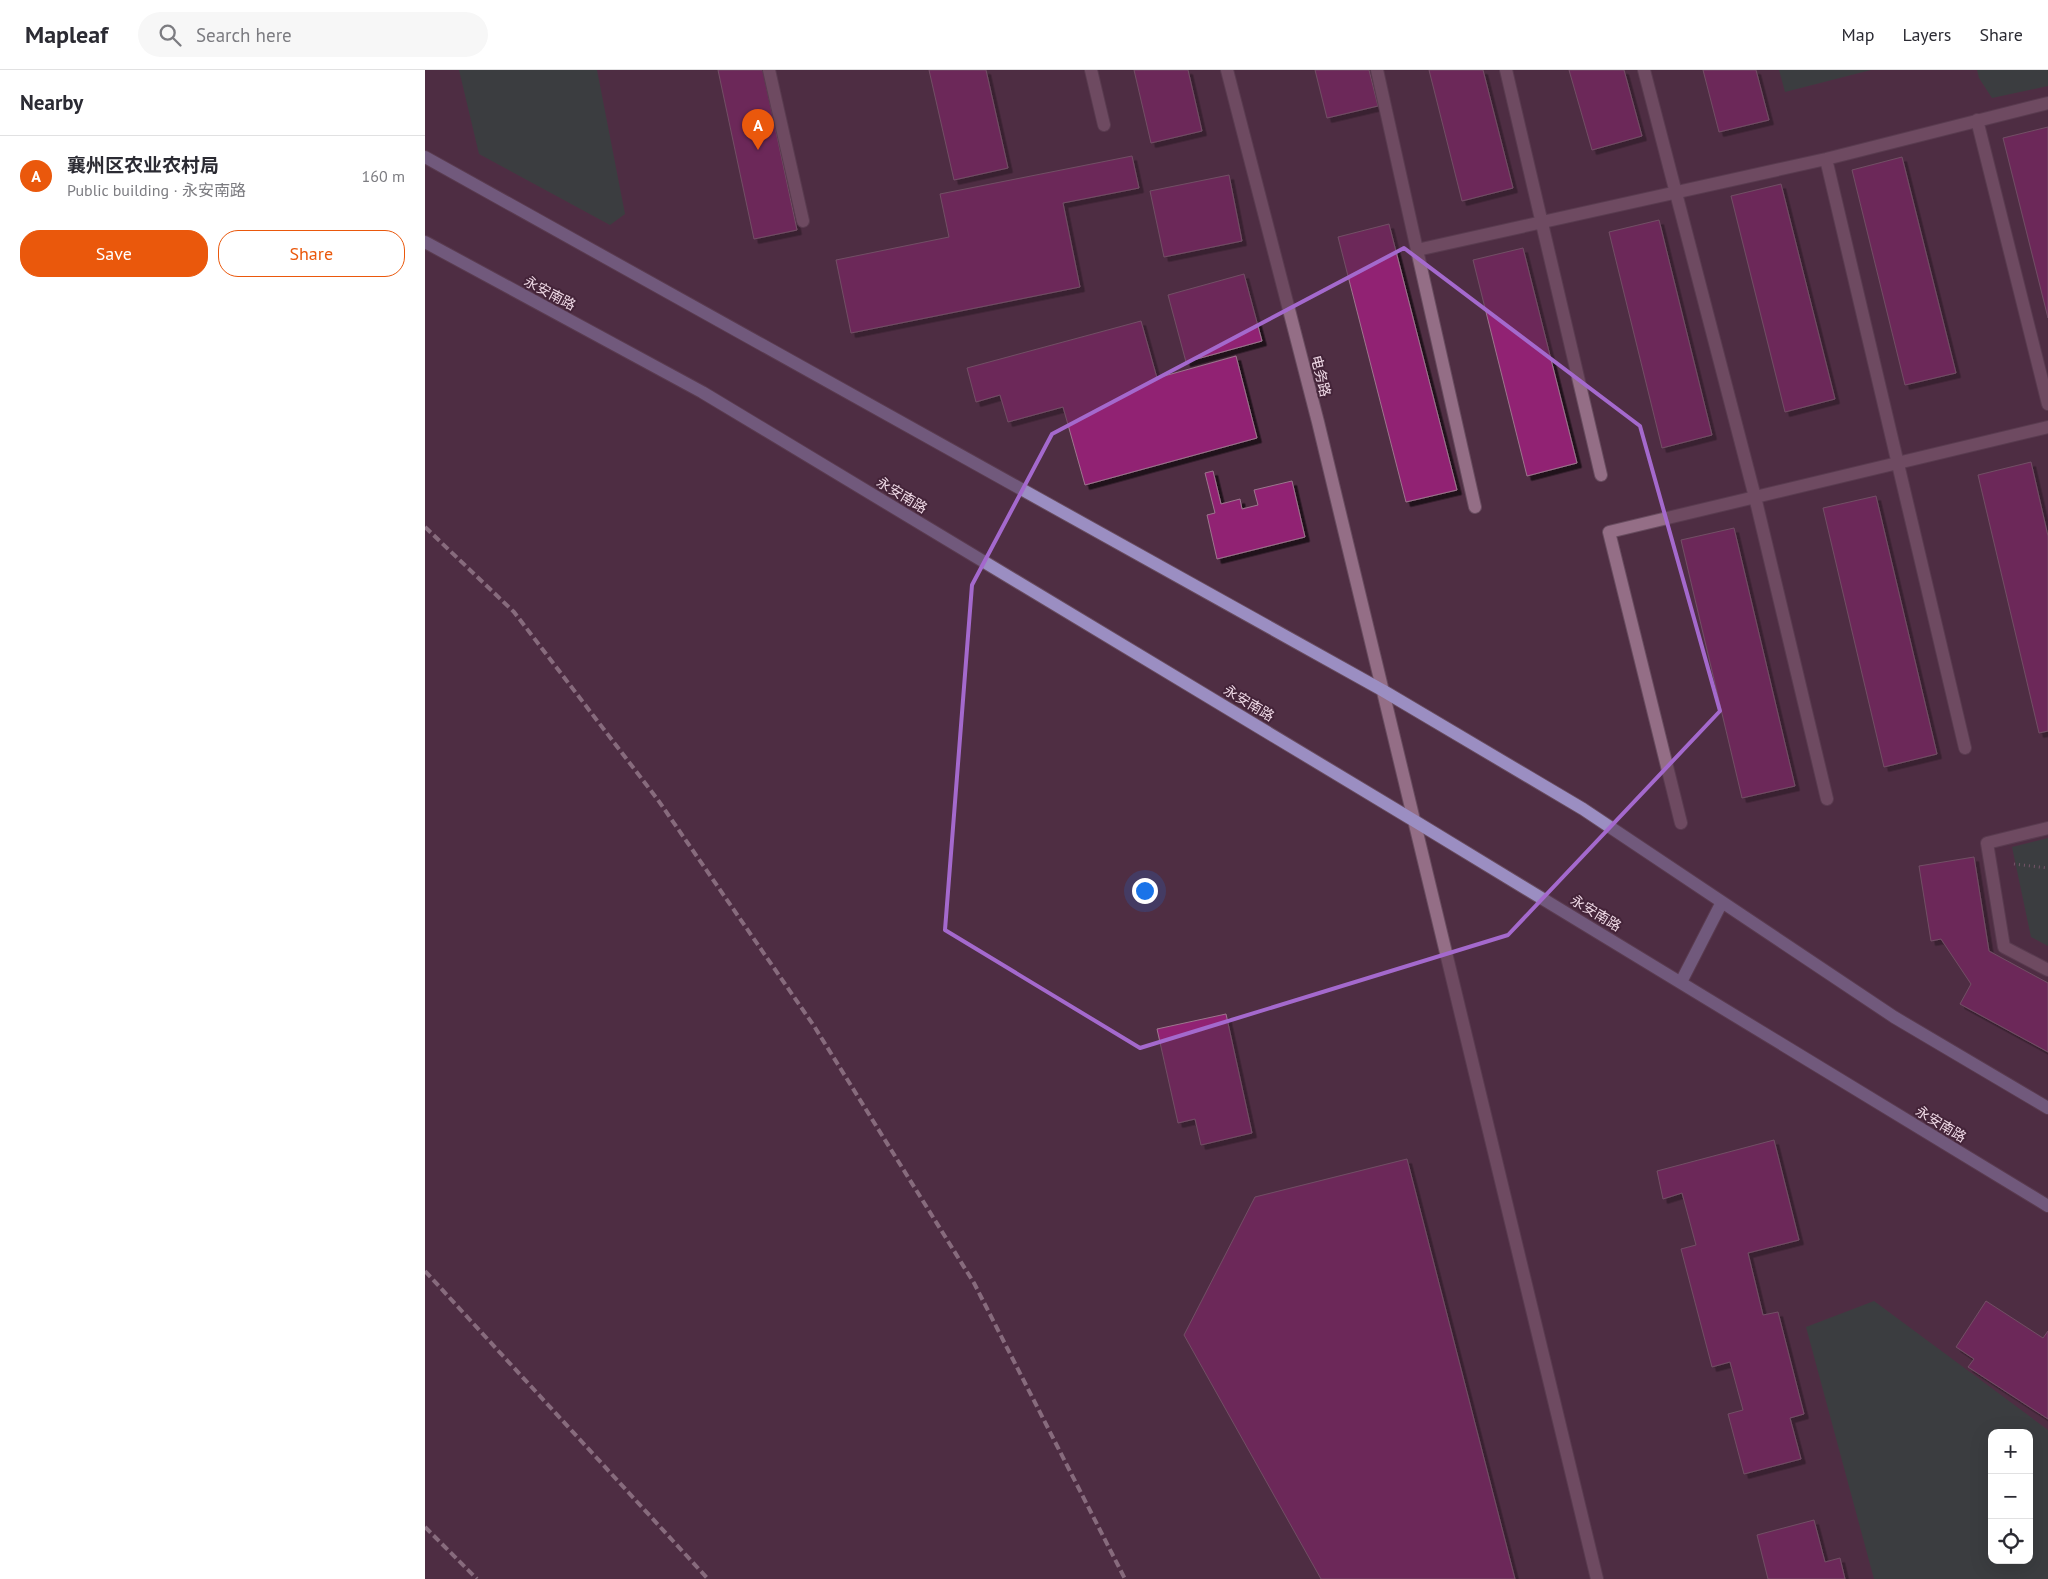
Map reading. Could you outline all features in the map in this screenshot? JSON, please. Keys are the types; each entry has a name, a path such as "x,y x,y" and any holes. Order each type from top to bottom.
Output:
{"main road":[{"path":"425,158 1382,690 1583,810 1893,1017 2048,1108"},
{"name":"永安南路","path":"425,242 702,392 1681,982 2048,1206"},
{"path":"1681,982 1721,902"}],"street":[{"path":"769,70 803,221"},
{"path":"1091,70 1104,125"},
{"name":"电务路","path":"1227,70 1318,422 1597,1579"},
{"path":"1377,70 1475,506"},
{"path":"1506,70 1601,475"},
{"path":"1644,70 1755,497 1827,799"},
{"path":"1417,250 1826,159 2048,103"},
{"path":"1977,120 2048,404"},
{"path":"1826,159 1896,463 1965,748"},
{"path":"1681,823 1609,532 2048,427"},
{"path":"2048,828 1987,843 2004,947 2048,970"}],"path":[{"path":"1990,861 2048,868"}],"highlighted area":[{"path":"1404,248 1640,426 1720,711 1508,935 1140,1048 945,930 972,585 1052,434"}],"green space":[{"path":"459,70 597,70 625,214 610,225 479,154"},
{"path":"1779,70 1871,70 1785,92"},
{"path":"1977,70 2048,70 2048,86 1992,98 1979,78"},
{"path":"2048,838 2048,946 2031,937 2012,847"},
{"path":"1874,1301 2048,1430 2048,1579 1874,1579 1806,1327"}],"building":[{"path":"718,70 763,70 797,230 754,239"},
{"path":"929,70 986,70 1008,168 954,180"},
{"path":"1134,70 1188,70 1202,131 1151,143"},
{"path":"1315,70 1369,70 1378,106 1327,118"},
{"path":"1429,70 1483,70 1513,188 1462,201"},
{"path":"1569,70 1624,70 1642,136 1592,150"},
{"path":"1703,70 1756,70 1769,120 1719,132"},
{"path":"2048,127 2048,318 2003,138"},
{"path":"1132,156 1139,188 1063,203 1080,287 851,333 836,260 949,237 940,194"},
{"path":"1902,157 1956,373 1905,385 1852,170"},
{"path":"1229,175 1242,241 1164,257 1150,191"},
{"path":"1781,184 1835,399 1785,412 1731,196"},
{"path":"1659,220 1712,435 1662,448 1609,232"},
{"path":"1389,224 1457,490 1406,502 1338,237"},
{"path":"1523,248 1577,463 1527,476 1473,260"},
{"path":"1244,274 1262,341 1186,362 1168,295"},
{"path":"1141,321 1157,378 1236,356 1257,438 1085,485 1063,407 1008,422 1000,395 976,402 967,368"},
{"path":"2031,462 2048,536 2048,731 2039,733 1978,475"},
{"path":"1213,471 1221,504 1240,499 1242,509 1258,505 1254,490 1292,481 1305,537 1217,559 1207,515 1215,513 1205,473"},
{"path":"1876,496 1937,754 1884,767 1823,508"},
{"path":"1734,528 1795,786 1742,798 1681,540"},
{"path":"1974,857 1989,951 2048,983 2048,1052 1960,1004 1971,984 1941,939 1931,941 1919,866"},
{"path":"1226,1014 1252,1133 1201,1145 1195,1119 1178,1123 1157,1029"},
{"path":"1774,1140 1799,1240 1748,1253 1763,1315 1778,1312 1804,1414 1790,1418 1801,1459 1744,1474 1728,1414 1743,1410 1730,1362 1712,1367 1681,1249 1696,1245 1682,1193 1663,1199 1657,1171"},
{"path":"1407,1159 1515,1579 1321,1579 1184,1335 1255,1197"},
{"path":"1986,1301 2043,1338 2048,1331 2048,1419 1968,1367 1974,1359 1956,1347"},
{"path":"1814,1520 1825,1562 1840,1558 1845,1579 1768,1579 1757,1535"}],"railway":[{"path":"425,527 514,612 658,800 814,1026 974,1283 1125,1579"},
{"path":"425,1271 708,1579"},
{"path":"425,1527 477,1579"}],"place":[{"name":"襄州区农业农村局","path":"758,150"}]}
